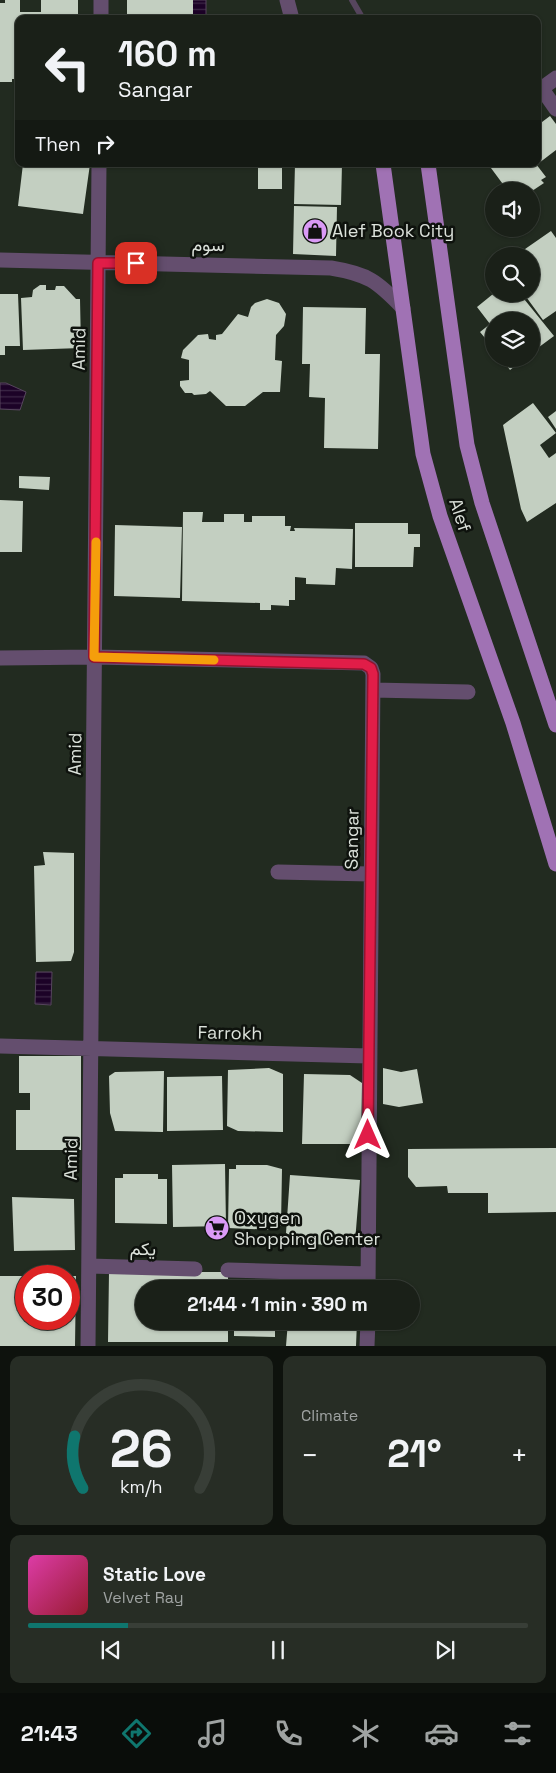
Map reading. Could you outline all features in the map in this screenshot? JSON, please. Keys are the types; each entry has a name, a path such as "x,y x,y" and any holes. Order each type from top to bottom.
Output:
{"main road":[{"name":"Alef","path":"383,167 423,454 440,516 513,723 556,864"},
{"name":"Alef","path":"428,167 467,445 482,503 556,725"}],"street":[{"path":"101,0 101,15"},
{"path":"287,0 291,15"},
{"path":"541,89 556,78"},
{"path":"541,91 556,109"},
{"name":"Amid","path":"88,1346 99,167"},
{"name":"سوم","path":"0,260 288,265 331,268 358,273 366,277 390,295 403,308"},
{"path":"0,658 94,657"},
{"name":"Sangar","path":"94,657 364,664 371,668 373,690 368,1280"},
{"path":"373,690 468,692"},
{"path":"278,872 370,874"},
{"path":"0,1046 91,1049"},
{"name":"Farrokh","path":"91,1049 369,1056"},
{"name":"یکم","path":"89,1266 195,1269"},
{"path":"228,1270 345,1280"},
{"path":"368,1330 368,1346"}],"shaded area":[{"path":"190,0 206,0 206,15 190,15"},
{"path":"0,383 6,383 26,392 20,410 0,409"},
{"path":"36,972 52,972 51,1005 35,1004"}],"building":[{"path":"5,0 20,0 20,12 41,12 41,0 78,0 78,15 15,15 15,79 12,79 12,82 0,82 0,3 5,3"},
{"path":"127,0 193,0 193,15 127,15"},
{"path":"550,116 556,124 556,150 541,161 541,123"},
{"path":"23,167 90,167 83,214 18,206"},
{"path":"258,167 282,167 282,189 258,189"},
{"path":"295,167 342,167 341,205 294,204"},
{"path":"490,167 538,167 546,177 541,180 544,183 540,186 540,182 501,182"},
{"name":"Alef Book City","path":"294,206 337,207 336,256 293,254"},
{"path":"551,231 556,238 556,311 543,320 540,312 537,312 530,302 540,302 540,247 528,247"},
{"path":"40,285 46,285 46,290 55,290 56,286 64,286 76,299 80,299 81,348 23,350 21,298 32,297 33,290"},
{"path":"0,294 18,294 20,346 5,346 5,355 0,355"},
{"path":"267,299 279,303 286,314 284,326 276,335 275,360 282,361 280,392 263,392 245,406 226,406 210,391 206,394 194,395 192,393 185,393 180,386 180,381 189,380 189,360 181,358 183,350 198,335 208,334 209,339 216,340 216,335 222,334 238,314 248,317 251,307 255,303"},
{"path":"485,300 526,302 535,312 485,312 485,317 477,307"},
{"path":"303,307 366,308 365,354 380,354 378,449 324,448 325,398 309,397 310,364 302,364"},
{"path":"540,319 554,336 540,346"},
{"path":"485,328 485,338 480,332"},
{"path":"533,403 556,433 540,445 549,458 556,453 556,503 527,522 521,509 503,425"},
{"path":"556,411 556,429 548,417"},
{"path":"19,476 50,477 49,490 19,488"},
{"path":"0,500 23,501 22,552 0,552"},
{"path":"183,512 203,512 202,522 224,522 224,514 244,514 244,522 252,522 252,516 285,516 285,526 291,526 290,531 295,531 294,528 353,529 352,569 336,568 335,585 306,584 306,578 295,577 295,600 289,600 289,606 271,605 271,610 260,610 260,603 182,601"},
{"path":"355,523 408,523 408,534 420,534 420,547 414,547 413,567 355,567"},
{"path":"115,525 182,527 180,598 114,596"},
{"path":"43,852 74,853 74,952 71,961 36,962 34,866 45,865"},
{"path":"19,1056 81,1056 81,1150 16,1150 16,1110 30,1110 30,1093 19,1093"},
{"path":"269,1068 283,1074 283,1132 238,1131 227,1126 228,1070"},
{"path":"383,1068 401,1072 417,1069 423,1103 399,1107 383,1104"},
{"path":"164,1071 163,1132 115,1131 110,1113 109,1076 115,1072"},
{"path":"304,1074 350,1075 362,1083 361,1144 302,1144"},
{"path":"222,1076 223,1130 167,1131 167,1077"},
{"path":"556,1148 556,1212 488,1213 488,1193 448,1193 447,1186 416,1187 408,1177 408,1149"},
{"path":"225,1164 226,1226 173,1227 172,1165"},
{"path":"236,1165 267,1165 282,1169 281,1225 275,1230 228,1228 229,1169 236,1169"},
{"path":"123,1174 158,1174 158,1179 167,1179 167,1224 115,1223 115,1178 123,1178"},
{"path":"290,1175 360,1180 355,1242 325,1240 325,1245 294,1242 295,1238 286,1233"},
{"path":"12,1197 74,1199 75,1250 14,1251"},
{"path":"109,1272 228,1272 228,1280 135,1280 135,1330 228,1330 228,1342 108,1342"},
{"path":"0,1276 15,1276 15,1330 75,1330 75,1346 0,1346"},
{"path":"291,1276 317,1278 317,1280 291,1280"},
{"path":"234,1330 275,1330 275,1337 234,1336"},
{"path":"287,1330 357,1330 356,1346 286,1346"}],"waterway":[{"path":"352,0 361,15"}],"slow traffic":[{"path":"96,542 94,657 214,660"}],"place":[{"name":"Alef Book City","path":"315,231"},
{"name":"Oxygen Shopping Center","path":"217,1228"}],"route":[{"path":"136,263 98,263 94,657 364,664 371,668 373,674 368,1135"}]}
